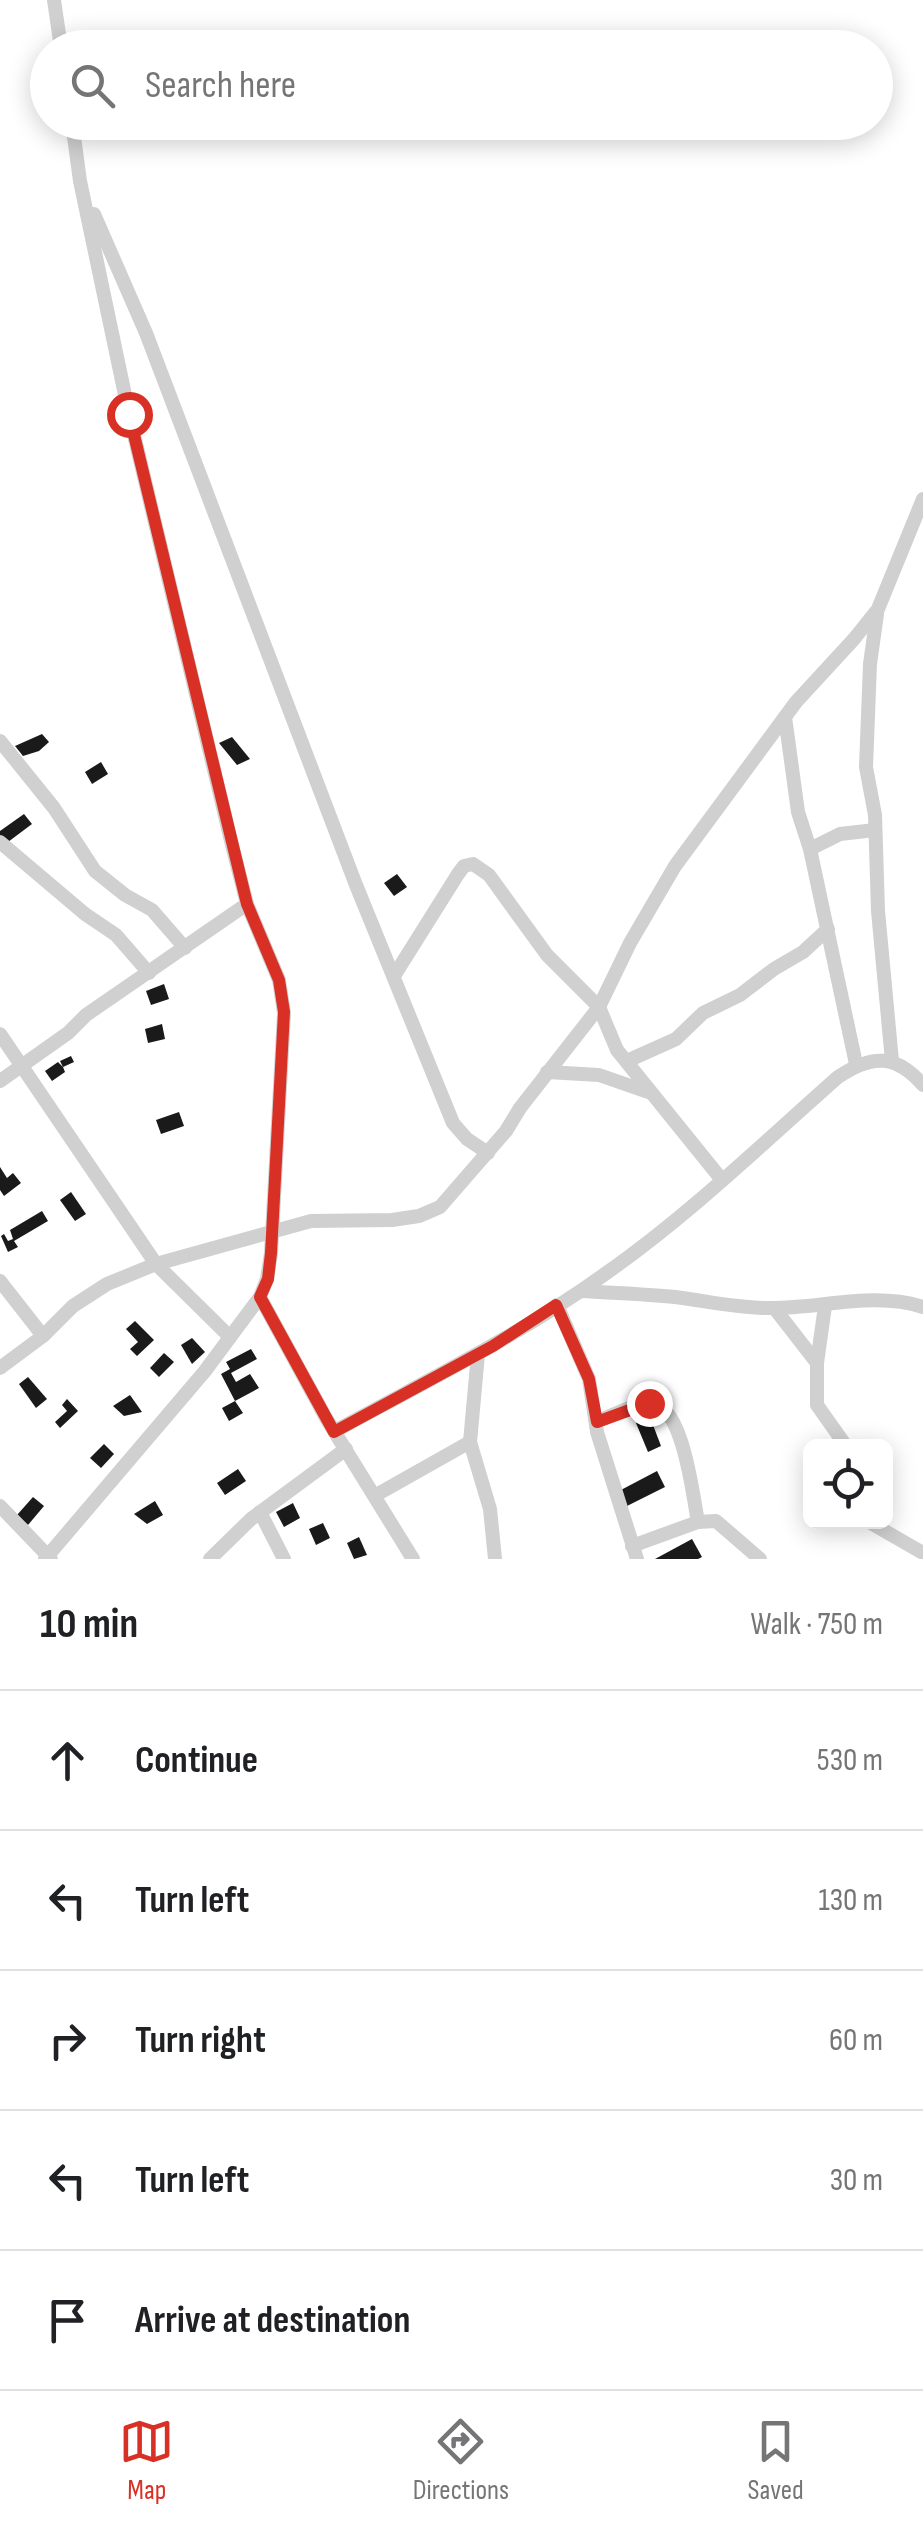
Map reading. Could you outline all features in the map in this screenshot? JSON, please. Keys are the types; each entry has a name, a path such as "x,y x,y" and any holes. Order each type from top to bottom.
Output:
{"street":[{"path":"54,0 58,30"},
{"path":"0,1506 48,1558 137,1455 260,1297 268,1279 273,1229 284,1012 279,980 247,904 142,470 74,140"},
{"path":"80,181 146,333 356,885 453,1123 466,1140 488,1154"},
{"path":"892,1060 878,910 873,794 866,767 870,664 878,609 923,499"},
{"path":"0,1368 43,1336 72,1306 107,1284 156,1264 311,1221 368,1222 418,1216 440,1207 488,1154 599,1007 630,943 675,866 785,717 878,609"},
{"path":"785,717 790,768 856,1064"},
{"path":"0,741 54,808 95,871 152,910 185,948"},
{"path":"810,848 840,834 875,830"},
{"path":"0,842 85,914 116,934 149,974"},
{"path":"394,976 458,874 464,866 473,864 489,875 546,955 599,1007 617,1050 722,1180"},
{"path":"0,1081 68,1033 86,1015 247,904"},
{"path":"627,1061 676,1039 703,1014 740,995 803,952 828,929"},
{"path":"0,1034 156,1264 230,1338"},
{"path":"334,1432 478,1354 580,1291 687,1211 856,1064 892,1060 908,1068 923,1085"},
{"path":"548,1072 599,1074 648,1092"},
{"path":"0,1281 7,1300 43,1336"},
{"path":"580,1291 674,1297 735,1308 825,1306 871,1300 923,1307"},
{"path":"260,1297 334,1432 413,1559"},
{"path":"556,1305 589,1379 608,1468 635,1552 698,1522 716,1521 760,1559"},
{"path":"825,1306 817,1363 818,1405 841,1439"},
{"path":"775,1308 817,1363"},
{"path":"478,1354 470,1442 490,1509 495,1559"},
{"path":"597,1422 649,1403 669,1414 682,1446 698,1522"},
{"path":"376,1495 470,1442"},
{"path":"210,1559 260,1512 346,1450"},
{"path":"260,1512 284,1559"},
{"path":"882,1529 923,1554"}],"building":[{"path":"42,734 49,742 39,751 23,756 15,746"},
{"path":"232,737 250,759 237,765 219,743"},
{"path":"101,762 108,774 92,784 85,772"},
{"path":"24,814 32,824 0,848 0,831"},
{"path":"397,874 407,887 394,896 384,883"},
{"path":"164,984 169,999 151,1005 146,991"},
{"path":"162,1024 165,1039 148,1043 145,1029"},
{"path":"71,1056 74,1062 63,1067 60,1061"},
{"path":"58,1062 65,1072 52,1081 45,1071"},
{"path":"179,1112 184,1126 161,1134 156,1120"},
{"path":"0,1167 7,1178 13,1173 21,1183 4,1196 0,1190"},
{"path":"71,1192 86,1214 75,1221 60,1200"},
{"path":"42,1211 48,1221 14,1241 18,1247 8,1252 1,1236 4,1234 8,1241 13,1239 10,1230"},
{"path":"135,1321 154,1340 137,1356 130,1349 138,1342 126,1329"},
{"path":"192,1338 205,1352 192,1364 181,1345"},
{"path":"251,1349 257,1359 231,1373 236,1382 250,1374 259,1388 235,1401 221,1374 230,1369 226,1362"},
{"path":"164,1353 174,1362 159,1377 150,1368"},
{"path":"28,1377 47,1399 36,1408 19,1384"},
{"path":"130,1395 142,1412 124,1416 113,1406"},
{"path":"67,1399 78,1411 60,1428 55,1422 67,1411 62,1405"},
{"path":"235,1401 243,1413 229,1421 222,1408"},
{"path":"650,1417 661,1446 648,1452 636,1423"},
{"path":"104,1444 114,1454 101,1468 90,1458"},
{"path":"238,1469 246,1481 225,1495 217,1483"},
{"path":"657,1471 665,1487 627,1506 619,1491"},
{"path":"33,1497 44,1506 28,1525 17,1515"},
{"path":"155,1501 163,1515 147,1524 134,1514"},
{"path":"293,1503 300,1518 284,1527 276,1512"},
{"path":"323,1523 330,1538 316,1545 309,1529"},
{"path":"359,1537 367,1555 354,1559 347,1543"},
{"path":"692,1539 702,1557 655,1559"}],"route":[{"path":"129,414 247,904 279,980 284,1012 271,1253 268,1279 260,1297 334,1432 493,1346 556,1305 589,1379 597,1422 649,1403"}]}
